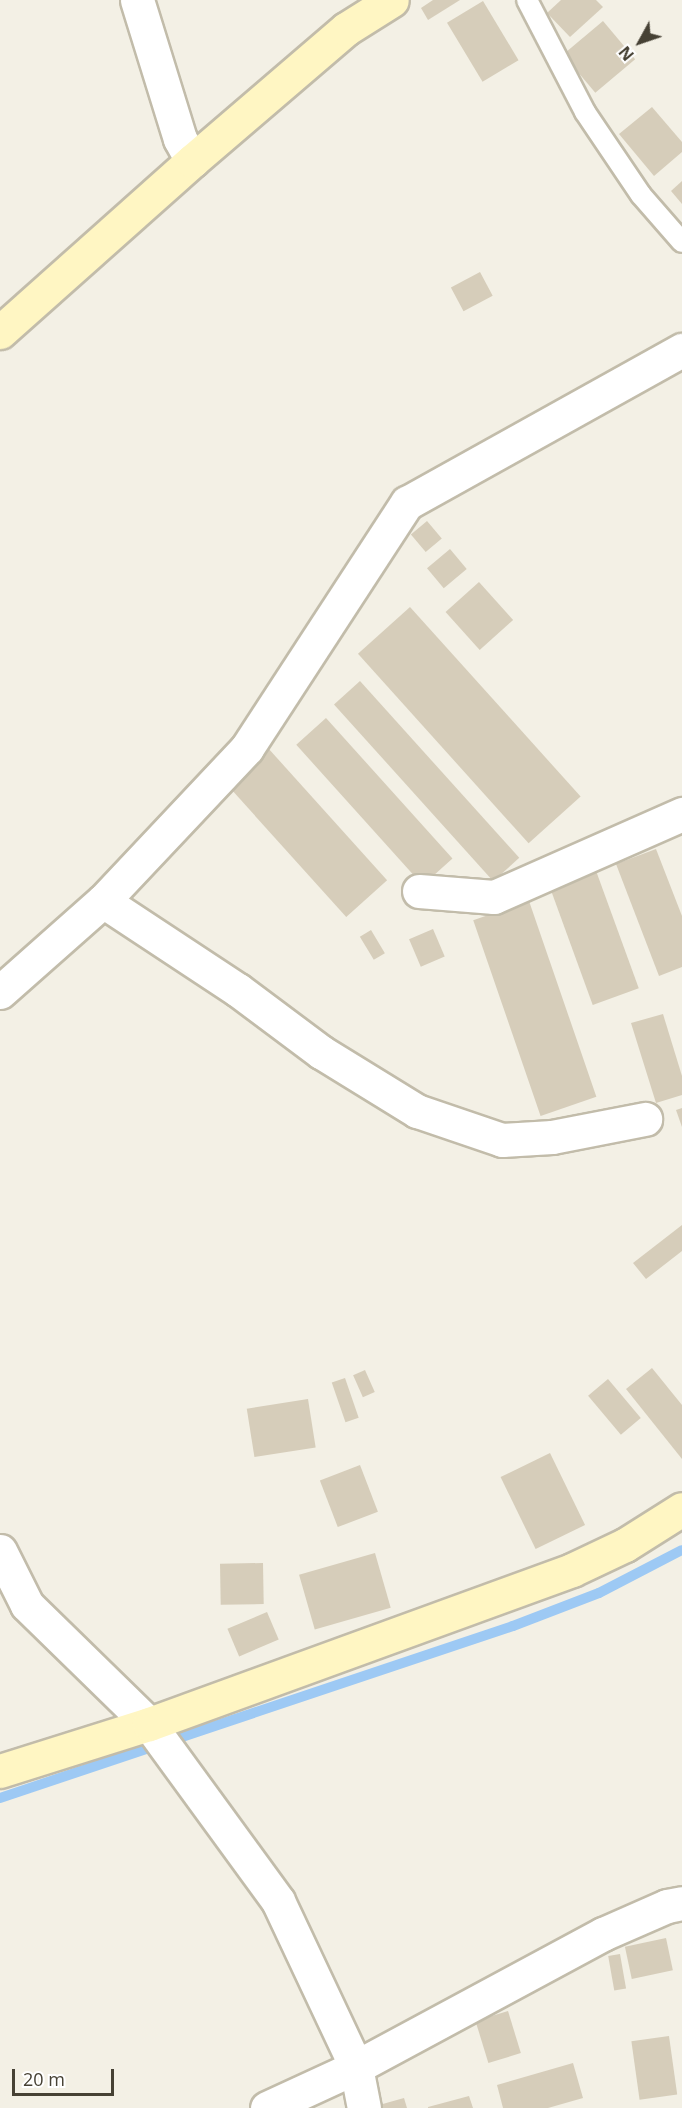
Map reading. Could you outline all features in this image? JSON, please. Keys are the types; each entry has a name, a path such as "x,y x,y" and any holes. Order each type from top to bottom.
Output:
{"street":[{"path":"137,0 180,139 192,161"},
{"path":"0,332 192,161 346,29 392,0"},
{"path":"0,992 103,901 247,748 407,503 682,350"},
{"path":"419,891 494,897 682,814"},
{"path":"103,901 238,990 321,1052 417,1111 502,1140 552,1137 645,1119"},
{"path":"0,1771 149,1724 572,1570 625,1545 682,1509"},
{"path":"0,1551 27,1605 149,1724 278,1901 356,2067 364,2108"},
{"path":"267,2108 356,2067 603,1934 668,1906 682,1903"}],"lane":[{"path":"527,0 585,112 642,195 682,242"}],"building":[{"path":"433,0 460,0 428,20 421,8"},
{"path":"561,0 596,0 603,7 570,37 547,13"},
{"path":"483,1 519,60 483,82 447,23"},
{"path":"603,21 635,59 595,93 563,54"},
{"path":"652,107 682,142 682,152 654,176 619,134"},
{"path":"682,181 682,204 671,191"},
{"path":"480,272 493,296 464,311 451,287"},
{"path":"427,521 442,539 426,552 411,534"},
{"path":"450,549 467,569 444,588 427,568"},
{"path":"479,582 513,620 480,650 446,612"},
{"path":"410,607 581,797 529,843 358,654"},
{"path":"360,681 519,858 493,881 334,704"},
{"path":"326,718 452,858 423,885 296,745"},
{"path":"268,748 387,880 346,917 227,785"},
{"path":"656,849 682,916 682,967 659,976 616,864"},
{"path":"595,868 639,988 593,1005 549,885"},
{"path":"529,901 596,1097 541,1116 473,920"},
{"path":"433,929 445,957 421,967 409,939"},
{"path":"371,930 385,953 374,960 360,937"},
{"path":"663,1014 682,1076 682,1095 656,1103 631,1023"},
{"path":"682,1108 682,1127 676,1110"},
{"path":"682,1225 682,1251 646,1279 633,1263"},
{"path":"652,1368 682,1405 682,1459 626,1389"},
{"path":"365,1370 375,1392 363,1397 353,1375"},
{"path":"345,1378 359,1418 345,1422 332,1383"},
{"path":"608,1379 641,1418 621,1435 588,1396"},
{"path":"308,1399 316,1447 254,1457 247,1409"},
{"path":"550,1453 585,1525 536,1549 501,1477"},
{"path":"360,1465 378,1512 338,1527 320,1480"},
{"path":"375,1553 391,1608 315,1630 299,1575"},
{"path":"263,1563 264,1604 221,1605 220,1564"},
{"path":"267,1612 279,1640 239,1656 227,1629"},
{"path":"666,1938 673,1970 632,1979 625,1947"},
{"path":"620,1954 626,1988 614,1991 608,1956"},
{"path":"508,2011 521,2053 488,2063 475,2021"},
{"path":"669,2036 677,2094 640,2100 631,2041"},
{"path":"573,2063 583,2098 548,2108 503,2108 497,2085"},
{"path":"469,2096 473,2108 428,2108 428,2107"},
{"path":"404,2098 407,2108 372,2108 372,2107"}],"waterway":[{"path":"0,1798 513,1626 599,1593 682,1550"}]}
